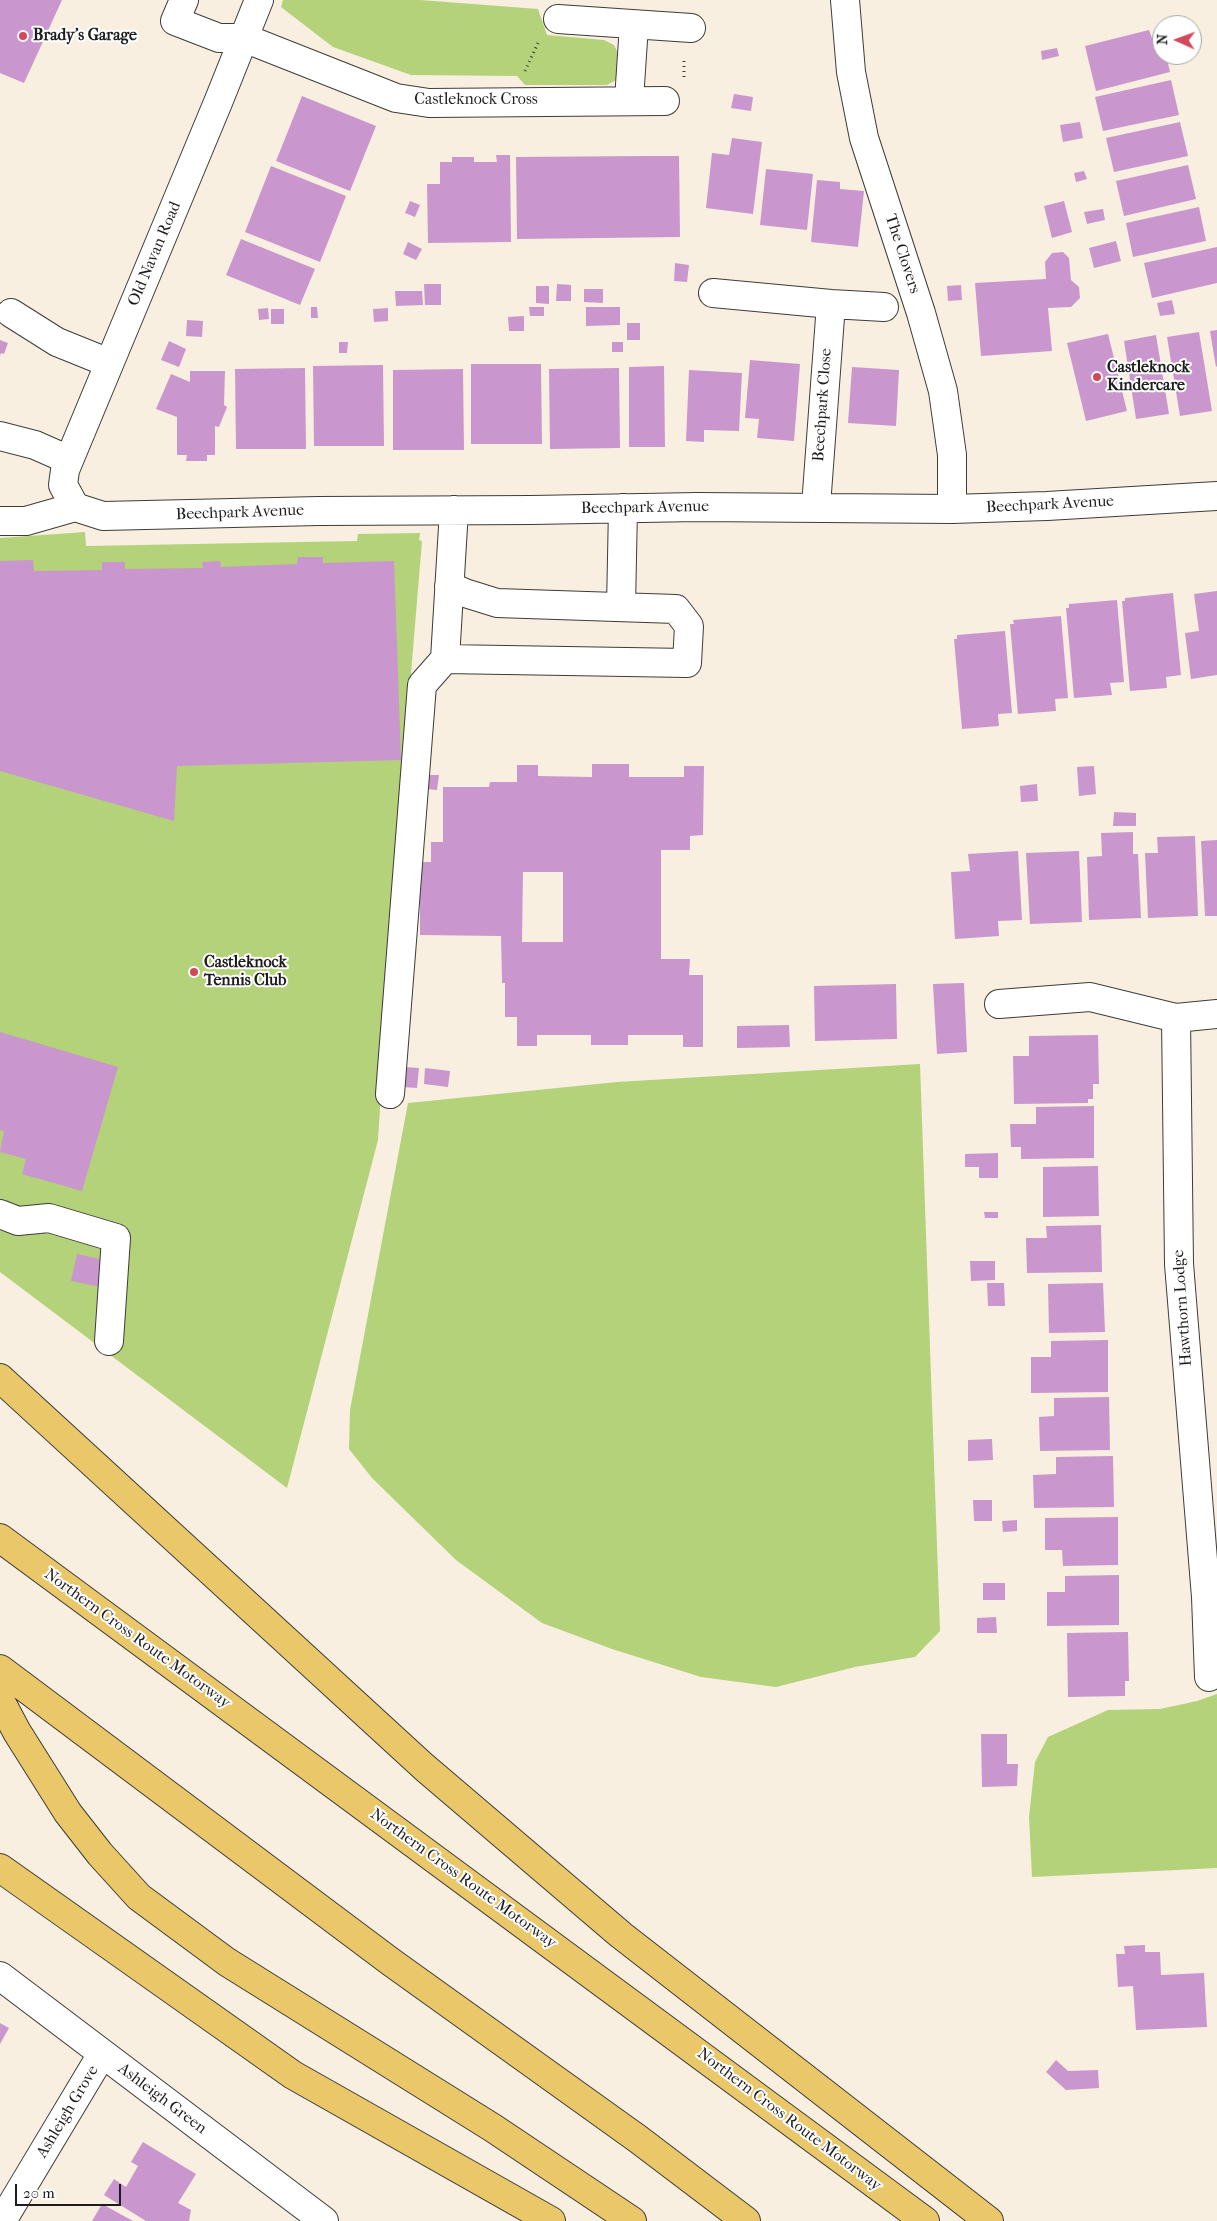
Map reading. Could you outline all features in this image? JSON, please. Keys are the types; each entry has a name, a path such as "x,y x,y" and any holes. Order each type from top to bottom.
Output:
{"highway":[{"path":"0,1378 439,1780 621,1934 989,2221"},
{"name":"Northern Cross Route Motorway","path":"0,1538 926,2221"},
{"path":"0,1669 391,1962 630,2133 746,2221"},
{"path":"0,1700 39,1768 68,1813 100,1854 139,1896 227,1962 493,2128 632,2221"},
{"path":"0,1868 293,2075 551,2221"}],"street":[{"path":"184,0 175,21 219,38 244,38"},
{"name":"Old Navan Road","path":"74,507 63,485 65,470 259,0"},
{"name":"The Clovers","path":"845,0 851,72 864,138 921,313 943,391 952,455 952,509"},
{"path":"558,19 691,28"},
{"path":"629,100 634,25"},
{"name":"Castleknock Cross","path":"244,38 396,98 429,103 665,100"},
{"path":"713,293 884,307"},
{"name":"Beechpark Close","path":"816,506 831,304"},
{"path":"10,313 57,342 109,363"},
{"path":"0,436 35,445 69,460"},
{"name":"Beechpark Avenue","path":"74,507 103,516 311,511 816,506 952,509 1047,506 1217,496"},
{"path":"0,521 26,521 74,507"},
{"path":"621,607 623,508"},
{"path":"390,1094 422,685 445,659 454,510"},
{"path":"445,659 687,663 689,626 676,609 497,603 449,586"},
{"path":"999,1004 1090,997 1176,1018 1217,1014"},
{"name":"Hawthorn Lodge","path":"1176,1018 1179,1264 1211,1596 1209,1677"},
{"path":"0,1214 18,1221 48,1218 116,1238 109,1341"},
{"name":"Ashleigh Green","path":"0,1976 324,2221"},
{"name":"Ashleigh Grove","path":"2,2221 102,2054"}],"green space":[{"path":"283,0 420,0 538,9 547,35 604,40 614,45 617,51 619,75 616,80 607,85 525,85 517,76 411,75 333,47 281,7"},
{"name":"Castleknock Tennis Club","path":"85,532 86,546 357,541 358,534 420,533 419,540 422,541 396,853 378,1140 287,1488 0,1272 0,538"},
{"path":"920,1064 940,1631 915,1657 855,1667 776,1687 701,1677 612,1649 542,1623 456,1560 372,1478 349,1449 350,1410 408,1103 617,1082"},
{"path":"1217,1694 1217,1868 1032,1877 1029,1817 1035,1762 1048,1737 1108,1710 1160,1709 1197,1701"}],"building":[{"name":"Brady's Garage","path":"0,0 62,0 24,83 0,73"},
{"path":"1149,30 1152,38 1152,65 1168,65 1170,72 1096,91 1085,46"},
{"path":"1057,48 1059,56 1042,60 1041,51"},
{"path":"1171,80 1179,115 1103,131 1095,97"},
{"path":"734,94 753,97 751,111 731,108"},
{"path":"302,96 376,126 350,191 276,161"},
{"path":"1080,122 1083,138 1063,142 1060,125"},
{"path":"1180,122 1188,156 1114,172 1106,138"},
{"path":"732,138 762,142 753,214 706,208 712,153 729,155"},
{"path":"496,155 510,155 511,242 428,243 427,184 440,184 440,162 452,162 452,157 474,157 474,162 497,162"},
{"path":"679,156 680,237 517,239 516,157"},
{"path":"1188,165 1196,199 1124,216 1116,181"},
{"path":"271,166 346,196 320,262 245,232"},
{"path":"766,169 813,174 807,230 760,225"},
{"path":"1084,171 1087,179 1076,182 1074,173"},
{"path":"817,180 840,182 840,189 864,191 858,247 811,242"},
{"path":"410,201 420,205 415,217 405,213"},
{"path":"1064,201 1072,232 1052,238 1044,206"},
{"path":"1199,207 1206,241 1133,257 1126,223"},
{"path":"1103,209 1105,220 1087,224 1084,212"},
{"path":"241,239 315,269 300,305 226,275"},
{"path":"1116,241 1121,261 1094,268 1089,248"},
{"path":"408,242 422,249 416,260 403,254"},
{"path":"1217,247 1217,283 1152,298 1144,263"},
{"path":"1063,252 1069,258 1071,280 1079,287 1080,298 1071,307 1048,308 1052,351 981,356 975,283 1046,279 1045,262 1052,253"},
{"path":"675,263 689,265 687,282 674,281"},
{"path":"424,284 441,284 441,305 425,305"},
{"path":"557,284 571,285 571,301 556,301"},
{"path":"961,285 962,300 948,301 947,286"},
{"path":"536,286 549,286 549,304 536,303"},
{"path":"584,289 603,289 603,303 584,302"},
{"path":"395,291 422,291 423,305 396,306"},
{"path":"1172,300 1175,314 1160,316 1157,303"},
{"path":"311,307 317,307 318,318 311,318"},
{"path":"529,307 544,307 544,316 530,316"},
{"path":"586,307 620,307 620,325 586,326"},
{"path":"268,308 269,319 259,320 258,309"},
{"path":"388,308 388,321 374,322 373,309"},
{"path":"271,309 284,309 284,324 271,324"},
{"path":"524,316 524,331 509,331 508,317"},
{"path":"187,320 203,321 202,337 186,336"},
{"path":"627,323 640,323 640,340 627,340"},
{"path":"1217,330 1217,366 1216,367 1210,331"},
{"path":"1199,332 1212,411 1180,416 1167,337"},
{"name":"Castleknock Kindercare","path":"1108,334 1127,411 1086,421 1067,343"},
{"path":"1156,335 1169,414 1136,419 1124,341"},
{"path":"0,340 8,343 4,354 1,353 0,356"},
{"path":"169,341 186,349 179,367 161,360"},
{"path":"339,342 348,342 347,353 339,353"},
{"path":"612,342 623,342 623,352 612,352"},
{"path":"750,360 800,364 794,441 757,438 759,419 745,418"},
{"path":"471,364 541,364 542,444 471,444"},
{"path":"383,365 384,446 314,446 313,366"},
{"path":"664,366 665,447 629,447 629,367"},
{"path":"852,367 899,370 896,426 848,423"},
{"path":"305,368 306,449 236,449 235,369"},
{"path":"619,368 620,448 550,449 549,369"},
{"path":"463,369 464,450 393,450 393,370"},
{"path":"689,370 742,373 739,431 704,430 704,442 686,441"},
{"path":"190,371 225,371 224,405 227,407 219,427 215,426 215,455 207,455 207,461 186,461 187,455 177,455 177,417 156,409 171,374 190,382"},
{"path":"298,557 323,557 323,563 394,561 401,760 177,766 174,821 0,771 0,561 33,560 34,571 102,570 102,562 125,562 125,569 203,568 202,562 220,561 221,567 297,564"},
{"path":"1217,591 1217,675 1191,679 1185,633 1199,631 1194,594"},
{"path":"1173,593 1181,675 1166,677 1167,688 1130,691 1122,601 1125,601 1125,598"},
{"path":"1117,600 1124,682 1110,683 1112,695 1074,698 1066,608 1069,608 1069,604"},
{"path":"1061,616 1068,698 1055,699 1056,711 1018,714 1010,624 1014,624 1013,620"},
{"path":"1005,631 1012,713 998,714 999,726 962,729 954,639 957,639 957,635"},
{"path":"592,764 629,764 629,777 684,777 684,766 704,766 703,835 690,836 690,850 661,850 661,959 690,959 689,975 703,975 703,1047 683,1047 683,1035 628,1035 628,1045 591,1045 591,1035 537,1035 537,1046 517,1046 517,1017 505,1017 505,983 502,983 501,936 420,935 420,862 431,862 431,842 443,842 443,787 489,787 490,782 517,782 517,765 538,765 538,776 592,777","holes":["523,872 563,872 563,942 522,942"]},
{"path":"1094,766 1096,794 1079,796 1077,767"},
{"path":"426,775 439,775 437,790 426,789"},
{"path":"1037,784 1038,801 1021,802 1020,786"},
{"path":"1114,812 1136,813 1136,826 1113,826"},
{"path":"1133,832 1133,854 1138,854 1141,918 1089,920 1087,857 1102,856 1101,833"},
{"path":"1195,836 1198,916 1148,918 1145,853 1158,853 1157,837"},
{"path":"1217,840 1217,916 1205,916 1201,841"},
{"path":"1018,851 1022,920 998,921 999,936 955,939 951,872 970,871 968,854"},
{"path":"1079,851 1082,922 1030,924 1026,853"},
{"path":"964,983 967,1052 937,1054 933,984"},
{"path":"896,984 897,1039 815,1041 814,986"},
{"path":"789,1025 790,1047 737,1048 737,1026"},
{"path":"0,1032 118,1067 82,1191 22,1174 26,1159 0,1152 4,1131 0,1130"},
{"path":"1098,1035 1099,1084 1093,1084 1093,1099 1088,1099 1088,1103 1014,1104 1013,1056 1029,1056 1029,1036"},
{"path":"404,1067 419,1068 417,1088 402,1087"},
{"path":"425,1068 450,1071 448,1087 424,1084"},
{"path":"1094,1106 1094,1158 1021,1159 1021,1147 1011,1147 1010,1124 1036,1124 1036,1107"},
{"path":"998,1153 998,1178 979,1178 979,1167 965,1167 965,1154"},
{"path":"1098,1166 1099,1216 1043,1217 1043,1167"},
{"path":"984,1212 998,1212 998,1218 985,1218"},
{"path":"1101,1225 1102,1272 1027,1273 1026,1238 1047,1238 1046,1226"},
{"path":"77,1254 109,1261 101,1287 71,1281"},
{"path":"970,1261 995,1261 995,1280 971,1281"},
{"path":"987,1283 1004,1283 1005,1306 988,1306"},
{"path":"1103,1283 1105,1332 1049,1333 1048,1284"},
{"path":"1108,1340 1108,1392 1031,1393 1031,1357 1051,1357 1051,1341"},
{"path":"1109,1397 1110,1450 1040,1451 1039,1417 1054,1416 1054,1398"},
{"path":"992,1439 993,1460 968,1461 968,1440"},
{"path":"1113,1456 1114,1507 1034,1508 1033,1475 1056,1474 1056,1457"},
{"path":"973,1500 992,1500 992,1521 974,1521"},
{"path":"1118,1517 1118,1565 1063,1566 1062,1550 1045,1550 1045,1518"},
{"path":"1017,1520 1017,1531 1003,1532 1002,1521"},
{"path":"1119,1575 1119,1625 1047,1626 1047,1592 1065,1592 1065,1576"},
{"path":"983,1583 1005,1583 1005,1600 983,1600"},
{"path":"996,1617 997,1633 977,1633 977,1618"},
{"path":"1128,1632 1129,1681 1125,1681 1125,1696 1068,1697 1067,1633"},
{"path":"981,1734 1007,1734 1007,1764 1018,1764 1017,1786 982,1787"},
{"path":"1145,1945 1145,1952 1160,1952 1161,1975 1204,1973 1207,2027 1136,2030 1133,1986 1118,1987 1116,1954 1125,1954 1124,1946"},
{"path":"0,2023 9,2028 0,2044"},
{"path":"1056,2060 1068,2071 1098,2070 1099,2088 1066,2090 1046,2072"},
{"path":"143,2142 196,2174 178,2203 191,2210 189,2221 146,2221 104,2195 114,2179 126,2187 138,2166 131,2162"},
{"path":"102,2204 133,2221 92,2221"}],"place":[{"name":"Brady's Garage","path":"23,36"},
{"name":"Castleknock Kindercare","path":"1097,377"},
{"name":"Castleknock Tennis Club","path":"194,972"}]}
